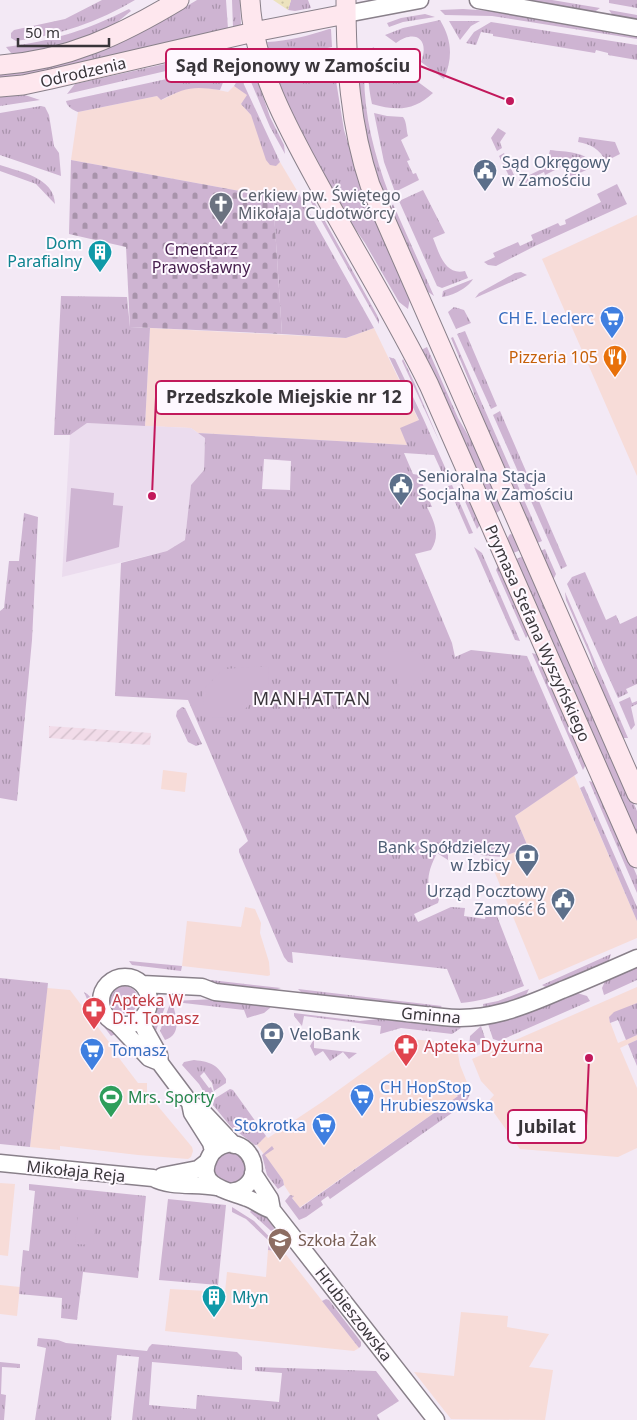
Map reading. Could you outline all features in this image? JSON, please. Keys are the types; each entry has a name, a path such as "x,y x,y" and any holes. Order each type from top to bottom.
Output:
{"main road":[{"name":"Odrodzenia","path":"0,66 46,59 89,46 129,29 179,0"},
{"name":"Prymasa Stefana Wyszyńskiego","path":"250,0 254,32 263,67 282,115 429,385 637,858"},
{"name":"Odrodzenia","path":"0,87 23,85 68,76 254,32 346,7"},
{"name":"Prymasa Stefana Wyszyńskiego","path":"346,7 349,89 352,114 358,145 370,186 637,794"}],"street":[{"path":"346,7 420,0"},
{"path":"478,0 637,28"},
{"name":"Gminna","path":"142,984 202,987 215,992 469,1019 518,1009 637,958"},
{"path":"159,1062 159,1055 145,1030 145,1012 149,997 142,984 133,978 123,977 114,979 105,986 101,996 101,1008 108,1019 118,1025 149,1058 159,1062 190,1103 202,1111 234,1144 250,1154 253,1173 247,1185 241,1189 223,1189 210,1180 207,1175 211,1143 192,1113 190,1103"},
{"name":"Gminna","path":"145,1012 164,997 206,995 215,992"},
{"path":"118,1025 131,1025 145,1012"},
{"path":"210,1157 221,1146 234,1144"},
{"name":"Mikołaja Reja","path":"153,1178 194,1170 203,1166 210,1157"},
{"name":"Mikołaja Reja","path":"0,1163 153,1178 165,1182 204,1184 223,1189"},
{"name":"Hrubieszowska","path":"253,1173 270,1199 272,1210 436,1420"},
{"name":"Hrubieszowska","path":"223,1189 272,1210"}],"shaded area":[{"path":"234,86 248,95 241,104 251,115 259,136 278,164 280,162 299,194 273,197 71,160 78,112 157,96 162,100 183,89 203,87 228,92"},
{"name":"CH E. Leclerc","path":"637,215 637,476 542,259"},
{"path":"150,328 346,338 374,328 419,421 407,445 198,433 191,428 145,426"},
{"path":"87,423 191,428 205,438 204,470 191,485 185,540 167,551 62,577 70,435"},
{"path":"49,726 151,733 150,745 49,738"},
{"path":"163,770 187,773 185,792 161,789"},
{"path":"574,775 637,921 637,938 539,980 495,873 504,861 502,857 528,847 515,816"},
{"path":"245,907 255,909 261,923 260,933 269,962 270,975 182,966 187,921 241,927"},
{"path":"637,987 637,1003 609,1019 618,1043 637,1035 637,1040 620,1048 637,1088 637,1148 618,1157 520,1149 487,1103 494,1095 481,1081 472,1059"},
{"name":"Tomasz","path":"47,988 70,990 115,1050 116,1058 119,1058 138,1083 147,1083 147,1093 192,1147 191,1157 188,1159 138,1155 60,1146 60,1150 30,1147"},
{"name":"CH HopStop Hrubieszowska","path":"409,1039 445,1042 452,1046 458,1054 468,1085 457,1093 458,1096 299,1208 284,1185 283,1180 257,1145 266,1136 268,1138 322,1102"},
{"path":"0,1183 15,1184 8,1256 0,1255"},
{"path":"268,1250 284,1252 359,1348 354,1351 165,1331 170,1289 225,1292 227,1272 266,1277"},
{"path":"0,1285 20,1287 17,1316 0,1314"},
{"path":"461,1312 508,1316 507,1327 549,1334 529,1367 553,1370 545,1420 451,1419 414,1372 454,1376"}],"green space":[{"path":"102,0 135,0 107,15 78,27 16,41 11,38 11,33 14,30 65,19"},
{"path":"197,0 226,0 228,29 36,73 0,78 0,75 54,66 103,50 149,28"},
{"path":"232,0 240,0 241,25 233,28"},
{"path":"291,0 308,0 311,8 295,11 288,10"},
{"path":"531,0 552,0 600,8 593,13 534,3"},
{"path":"609,0 637,0 637,8 609,3"},
{"path":"129,9 131,11 110,28 65,45 19,54 11,53 6,47 69,34"},
{"path":"440,10 493,11 603,28 637,37 637,39 492,16 445,15"},
{"path":"609,10 637,15 637,20 613,16"},
{"path":"425,14 435,17 403,22 389,27 387,23 401,18"},
{"path":"440,20 447,35 450,49 449,63 444,79 421,62 424,47 419,39 409,37 396,43 385,35 403,28"},
{"path":"449,21 480,21 471,26 460,40"},
{"path":"491,22 637,45 637,60 608,55 608,53 596,50 595,53 493,36 493,34 481,32 476,45 466,43 474,32"},
{"path":"331,29 332,47 269,60 267,42 298,38"},
{"path":"373,47 385,56 382,70 387,80 397,82 410,76 433,93 419,103 404,108 389,108 372,104 368,76 369,61"},
{"path":"223,51 232,53 228,59 196,64 67,94 75,84"},
{"path":"332,56 344,130 351,153 410,298 408,309 399,302 365,243 331,194 305,149 272,70"},
{"path":"356,56 365,56 364,74 369,126 389,194 384,194 380,191 363,134"},
{"path":"217,68 228,70 220,90 190,89 177,92 161,100 157,96 78,112 69,107 66,101"},
{"path":"255,73 270,117 284,145 285,154 270,127 251,82 252,75"},
{"path":"240,76 280,162 276,166 270,165 266,160 251,115 241,104 247,95 234,86"},
{"path":"25,95 40,100 0,106 0,97"},
{"path":"41,106 45,107 49,115 54,146 59,153 61,176 0,155 0,113"},
{"path":"374,113 403,117 405,121 408,136 401,140 410,160 407,161 413,174 416,173 419,180 395,192 384,162"},
{"path":"498,128 506,133 500,142 502,148 497,151 491,138"},
{"path":"579,137 615,142 620,154 606,161 594,148 578,142"},
{"path":"550,150 581,155 586,157 595,166 571,177 565,165 545,175 544,172 534,177 535,180 522,186 519,180 546,167"},
{"path":"504,153 514,175 510,178 499,156"},
{"name":"Cmentarz Prawosławny","path":"71,160 273,197 282,334 130,327 126,247 69,234"},
{"path":"0,165 35,177 49,188 55,204 36,184 0,171"},
{"path":"617,184 627,204 496,266 488,265 484,262 495,257 493,253 518,242 520,246 533,240 531,235 558,223 560,226 566,224 565,220 601,202 597,194"},
{"path":"423,190 445,233 433,238 440,256 448,267 458,272 465,271 468,278 442,288 437,286 399,201"},
{"path":"299,194 374,328 346,338 282,334 273,197"},
{"path":"307,195 315,203 377,315 379,324"},
{"path":"393,204 434,296 424,289 390,210"},
{"path":"521,272 527,275 475,298 479,293 515,273"},
{"path":"473,279 459,291 442,297 443,291"},
{"path":"61,296 127,297 130,327 150,328 145,426 87,423 70,435 54,435"},
{"path":"454,307 464,310 471,323 456,329 448,312"},
{"path":"465,331 497,406 491,409 457,334"},
{"path":"453,337 542,541 535,544 492,446 472,388 451,338"},
{"path":"427,347 458,418 487,468 502,509 495,514 421,350"},
{"path":"389,357 395,359 448,474 444,477 434,455 404,453 413,474 419,475 432,507 427,507 435,528 436,539 431,550 415,554 452,643 455,657 471,650 527,656 578,773 515,816 528,847 502,857 450,852 448,860 437,853 428,881 431,900 440,896 438,903 414,914 418,922 451,907 465,908 464,916 485,919 487,910 495,911 524,986 486,999 461,1003 447,969 292,952 293,963 288,962 284,957 239,852 239,849 248,841 188,700 115,696 121,563 167,551 185,540 191,485 204,470 205,438 198,433 407,445 400,428 419,420","holes":["264,459 291,461 290,490 262,489"]},
{"path":"403,359 414,382 440,443 402,361"},
{"path":"500,411 567,566 561,569 493,415"},
{"path":"452,485 473,533 469,534 448,486"},
{"path":"71,488 114,493 113,505 123,506 119,547 66,562"},
{"path":"466,498 479,515 480,525 477,529 464,499"},
{"path":"24,513 38,517 32,640 17,801 0,798 0,611 4,608 9,561 19,561"},
{"path":"510,534 514,535 523,549 511,554 505,542"},
{"path":"474,547 482,553 520,641 515,640"},
{"path":"545,549 556,574 553,580 538,552"},
{"path":"526,555 637,811 637,836 514,560"},
{"path":"499,564 529,634 526,638 496,570"},
{"path":"585,572 606,620 616,615 620,624 637,616 637,684 626,689 628,693 618,698 567,584 572,577"},
{"path":"565,592 628,738 620,738 607,709 590,655 566,600"},
{"path":"388,651 418,652 426,666 408,692 397,691 397,669"},
{"path":"532,653 539,655 586,764 583,770"},
{"path":"268,666 269,685 237,717 212,718 204,706 202,691 223,669"},
{"path":"630,697 632,703 637,701 637,704 631,707 635,725 631,730 619,702"},
{"path":"182,707 185,708 202,744 196,746 188,742 176,716 177,711"},
{"path":"589,781 596,783 599,787 637,876 637,893"},
{"path":"584,786 637,907 637,921 580,788"},
{"path":"481,858 499,860 490,871"},
{"path":"611,954 608,963 547,988 542,985"},
{"path":"129,961 182,966 181,971 132,965"},
{"path":"637,967 637,980 604,995 602,988 605,981"},
{"path":"0,978 48,983 30,1147 0,1144"},
{"path":"211,980 281,988 271,991 211,984"},
{"path":"124,986 134,990 138,1000 134,1010 124,1014 114,1010 110,1000 114,990"},
{"path":"298,989 442,1006 438,1009 303,994"},
{"path":"529,989 524,999 484,1009 483,1004 498,1001"},
{"path":"84,992 92,999 96,1012 102,1021 120,1032 111,1036 92,1011"},
{"path":"577,993 587,996 590,1001 499,1041 493,1039 488,1024 523,1014"},
{"path":"217,999 271,1004 270,1008 264,1013 247,1018 244,1010 175,1002 173,1005 176,1030 170,1038 165,1040 160,1031 171,1001"},
{"path":"163,1002 165,1007 155,1033 152,1016"},
{"path":"637,1003 637,1035 626,1040 618,1020 610,1023 609,1017 614,1012"},
{"path":"294,1013 360,1021 387,1018 458,1025 461,1028 452,1034 401,1028 380,1034 381,1026 304,1016 302,1026 294,1016"},
{"path":"481,1026 485,1038 483,1043 469,1049 470,1036"},
{"path":"314,1039 314,1048 357,1053 349,1059 343,1052 330,1061 323,1051 315,1056 310,1046"},
{"path":"637,1040 637,1066 628,1044"},
{"path":"194,1060 210,1063 217,1067 226,1079 226,1083 214,1091 212,1083 204,1072 200,1076 209,1088 211,1087 213,1092 209,1095 205,1094 199,1084 182,1065 184,1062"},
{"path":"468,1085 471,1092 466,1103 330,1199 328,1196 321,1201 323,1205 306,1217 299,1220 285,1201 290,1195 294,1196 292,1198 300,1208 458,1096 456,1094"},
{"path":"230,1089 233,1090 266,1136 257,1145 231,1127 213,1105 214,1099"},
{"path":"272,1146 274,1149 265,1155 283,1180 284,1185 278,1189 267,1175 262,1155"},
{"path":"230,1152 236,1153 241,1157 245,1162 245,1174 241,1179 236,1183 230,1184 224,1183 219,1179 215,1174 214,1168 215,1162 219,1157 224,1153"},
{"path":"29,1184 146,1196 138,1278 83,1272 77,1320 61,1318 62,1298 19,1294 23,1250 29,1251 35,1191 29,1190"},
{"path":"168,1199 226,1205 218,1285 159,1280"},
{"path":"232,1207 254,1221 284,1252 268,1250 269,1241 246,1219 232,1212"},
{"path":"254,1207 268,1218 281,1240 250,1212"},
{"path":"78,1213 96,1215 93,1245 75,1244"},
{"path":"329,1300 361,1342 359,1348 322,1301"},
{"path":"38,1338 58,1340 66,1343 147,1351 152,1344 237,1352 242,1357 242,1370 152,1362 149,1405 196,1409 197,1395 279,1402 282,1373 255,1371 255,1367 376,1371 399,1401 377,1415 380,1420 132,1420 139,1357 117,1355 111,1420 35,1420 46,1348 37,1346"},
{"path":"0,1362 20,1364 20,1368 2,1367 1,1394 6,1395 4,1420 0,1420"}],"sand":[{"path":"273,0 291,0 288,10"}],"place":[{"name":"Sąd Rejonowy w Zamościu","path":"510,101"},
{"name":"Sąd Okręgowy w Zamościu","path":"485,192"},
{"name":"Cerkiew pw. Świętego Mikołaja Cudotwórcy","path":"221,225"},
{"name":"Dom Parafialny","path":"100,273"},
{"name":"CH E. Leclerc","path":"612,339"},
{"name":"Pizzeria 105","path":"615,378"},
{"name":"Przedszkole Miejskie nr 12","path":"152,496"},
{"name":"Senioralna Stacja Socjalna w Zamościu","path":"401,506"},
{"name":"Bank Spółdzielczy w Izbicy","path":"527,877"},
{"name":"Urząd Pocztowy Zamość 6","path":"563,921"},
{"name":"Apteka W D.T. Tomasz","path":"94,1030"},
{"name":"VeloBank","path":"272,1055"},
{"name":"Jubilat","path":"589,1058"},
{"name":"Apteka Dyżurna","path":"406,1067"},
{"name":"Tomasz","path":"92,1071"},
{"name":"CH HopStop Hrubieszowska","path":"362,1117"},
{"name":"Mrs. Sporty","path":"111,1118"},
{"name":"Stokrotka","path":"324,1146"},
{"name":"Szkoła Żak","path":"280,1261"},
{"name":"Młyn","path":"214,1318"}],"district":[{"name":"MANHATTAN","path":"312,698"}]}
